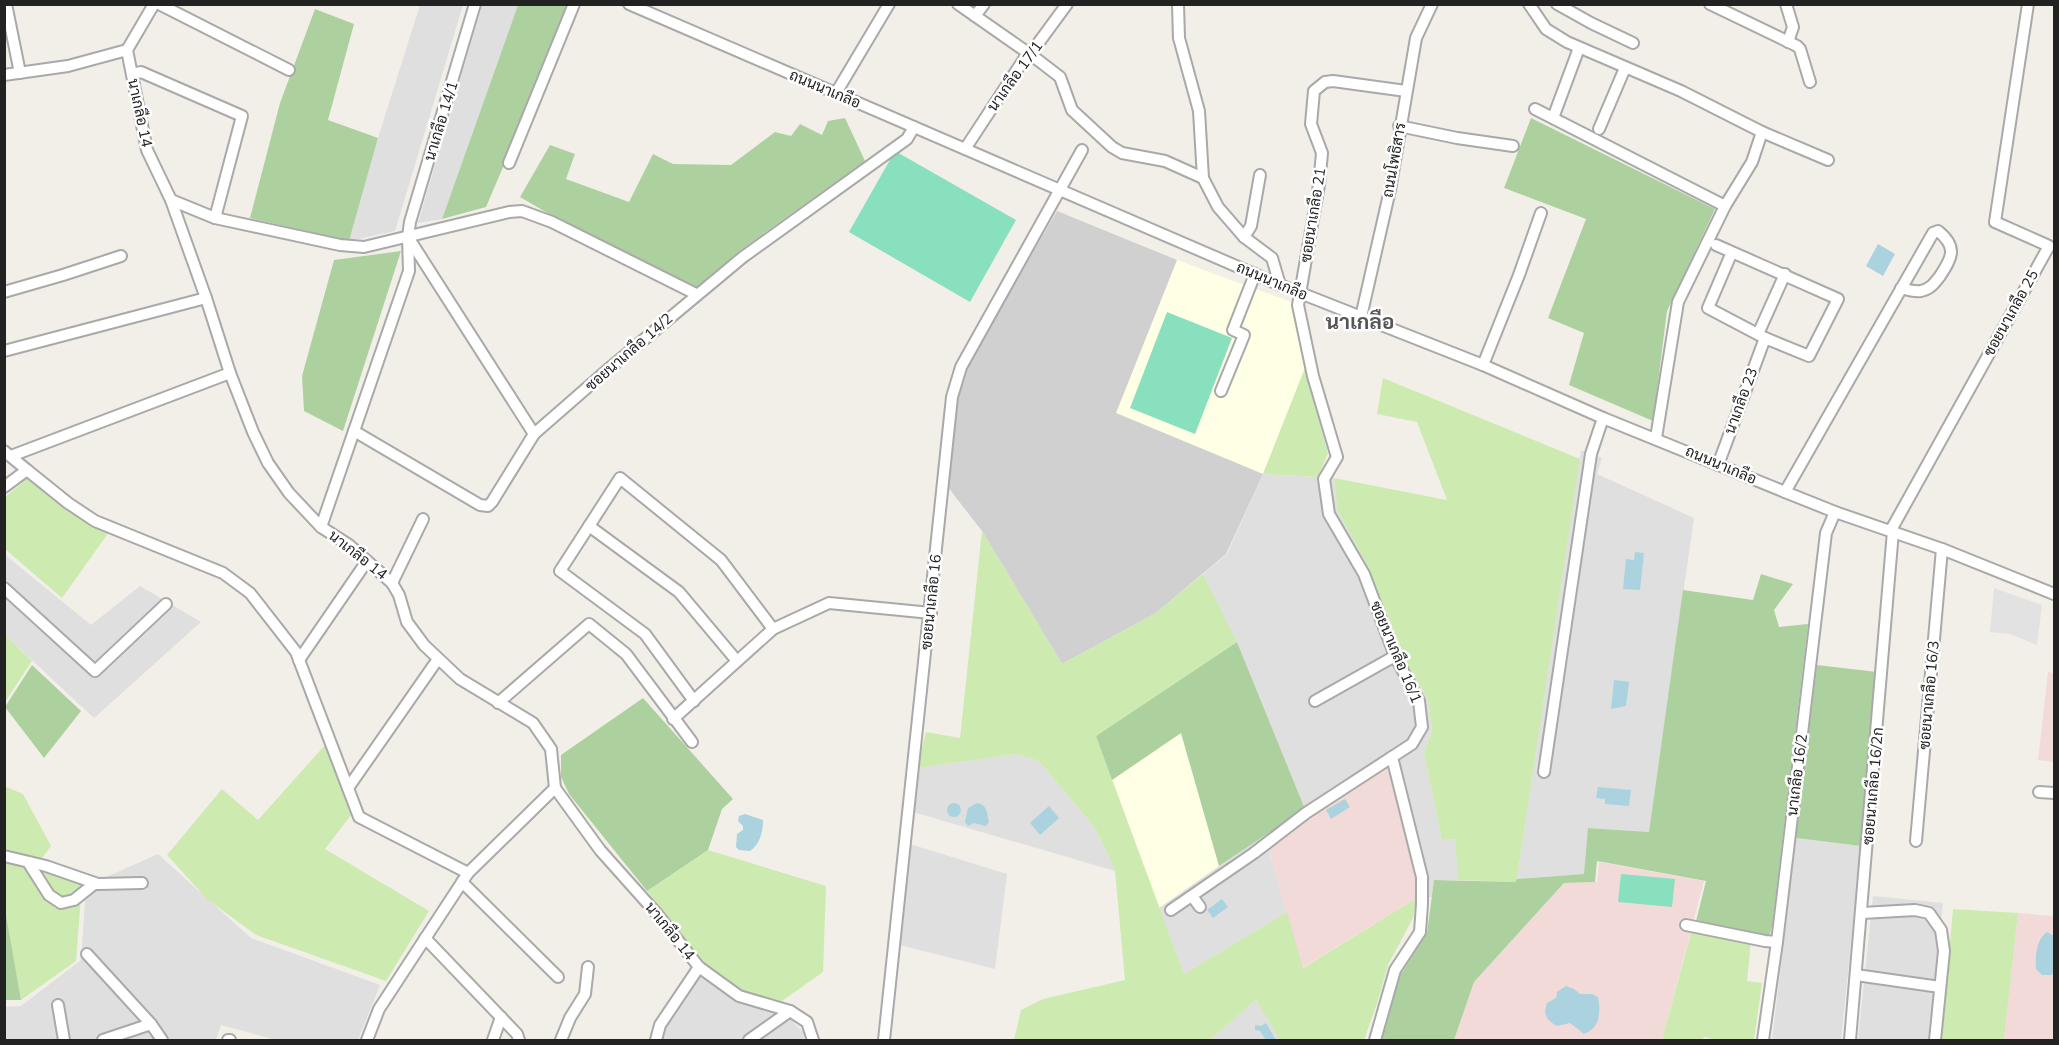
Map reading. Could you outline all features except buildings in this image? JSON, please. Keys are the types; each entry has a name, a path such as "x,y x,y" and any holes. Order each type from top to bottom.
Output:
{"street":[{"path":"6,4 20,73"},
{"path":"4,75 68,66 127,50 154,4"},
{"path":"159,4 289,70"},
{"name":"นาเกลือ 14/1","path":"321,527 409,271 410,222 475,4"},
{"path":"509,163 574,4"},
{"name":"ถนนนาเกลือ","path":"629,4 1299,293 1483,365 1604,418 1835,512 1942,549 2055,594"},
{"path":"836,93 889,4"},
{"path":"958,4 1060,76 1072,110 1112,147 1122,153 1165,160 1203,177"},
{"path":"975,16 984,4"},
{"name":"นาเกลือ 17/1","path":"965,149 1028,53 1035,49 1067,4"},
{"path":"1178,4 1179,38 1199,111 1203,177 1218,207 1244,237 1272,258 1280,285"},
{"name":"ถนนโพธิสาร","path":"1361,317 1390,190 1416,38 1432,4"},
{"path":"1529,4 1546,30 1579,48 1681,91 1762,132 1828,160"},
{"path":"1557,4 1634,43"},
{"path":"1710,4 1800,49 1810,82"},
{"path":"1786,4 1793,27 1788,42"},
{"name":"ซอยนาเกลือ 25","path":"1892,531 2049,246 1995,222 2028,4"},
{"path":"1553,118 1579,48"},
{"name":"นาเกลือ 14","path":"127,50 147,150 171,200 230,373 268,463 289,493 321,527 349,545 393,583 407,621 424,645 460,679 533,723 551,749 555,788 600,850 658,915 699,967 739,996 790,1011 807,1022 813,1041"},
{"path":"1599,129 1625,68"},
{"path":"132,74 141,72 242,116 215,218"},
{"name":"ซอยนาเกลือ 21","path":"1299,293 1319,185 1322,153 1311,124 1314,91 1325,82 1333,81 1406,92"},
{"path":"1535,109 1725,206"},
{"path":"1400,126 1457,138 1513,146"},
{"name":"ซอยนาเกลือ 14/2","path":"354,431 483,506 492,502 534,434 743,256 907,139 914,127"},
{"path":"1656,438 1678,302 1725,206 1752,162 1762,132"},
{"name":"ซอยนาเกลือ 16","path":"884,1041 931,614 952,397 961,367 1082,150"},
{"path":"1244,237 1251,226 1260,175"},
{"path":"171,200 215,218 340,245 364,247 509,212 522,211 552,222 696,294"},
{"path":"1483,365 1541,213"},
{"path":"1785,492 1901,288 1933,233 1938,231 1946,237 1952,254 1949,263 1933,285 1915,291 1901,288"},
{"path":"408,237 534,434"},
{"path":"1716,245 1838,298 1809,356 1762,336 1708,308 1732,252"},
{"path":"4,292 120,256"},
{"path":"1221,391 1244,335 1233,330 1256,274"},
{"name":"นาเกลือ 23","path":"1718,465 1785,274"},
{"name":"ซอยนาเกลือ 16/1","path":"1171,910 1254,853 1306,813 1412,744 1422,727 1419,701 1395,656 1364,574 1329,514 1324,479 1337,457 1313,376 1298,305 1299,293"},
{"path":"4,351 206,298"},
{"path":"230,373 8,454 68,503 95,521 223,573 250,592 296,652 359,817 465,878 558,977"},
{"path":"1544,772 1591,454 1604,418"},
{"path":"4,487 27,470"},
{"path":"694,701 645,634 560,571 620,478 721,560 773,629"},
{"name":"นาเกลือ 16/2","path":"1763,1041 1826,533 1835,512"},
{"path":"393,583 423,519"},
{"path":"589,526 679,592 738,661"},
{"name":"ซอยนาเกลือ 16/2ก","path":"1850,1041 1892,531"},
{"name":"ซอยนาเกลือ 16/3","path":"1916,841 1942,549"},
{"path":"299,660 367,561"},
{"path":"4,588 95,671 166,604"},
{"path":"673,719 773,629 829,603 931,614"},
{"path":"498,703 589,624 626,654 692,742"},
{"path":"1315,701 1395,656"},
{"path":"348,788 438,658"},
{"path":"1375,1041 1395,970 1420,932 1422,903 1422,877 1392,758"},
{"path":"367,1041 378,1010 465,878 555,788"},
{"path":"2039,792 2055,793"},
{"path":"4,856 46,866 94,884 142,883"},
{"path":"28,862 49,895 62,903 74,900 94,884"},
{"path":"1192,896 1200,908"},
{"path":"1862,913 1915,910 1929,914 1941,930 1943,942 1935,1041"},
{"path":"1686,925 1777,942"},
{"path":"426,938 517,1034 519,1041"},
{"path":"87,954 151,1024 162,1041"},
{"path":"561,1041 570,1018 585,994 588,967"},
{"path":"656,1041 660,1025 699,967"},
{"path":"1856,975 1940,987"},
{"path":"58,1005 64,1041"},
{"path":"749,1041 790,1011"},
{"path":"493,1041 501,1017"},
{"path":"103,1041 151,1024"}],"shaded area":[{"path":"420,5 463,5 395,231 349,241 378,138"},
{"path":"482,5 518,5 442,219 418,223"},
{"path":"1057,211 1177,260 1116,413 1263,474 1226,554 1156,613 1062,664 982,531 947,486 955,404 965,368"},
{"path":"1177,260 1294,303 1305,368 1263,474 1116,413"},
{"path":"1581,450 1602,458 1597,474 1694,518 1649,832 1589,828 1585,874 1517,879"},
{"path":"1263,474 1334,478 1337,509 1369,569 1407,663 1428,700 1432,731 1424,753 1442,840 1455,839 1458,880 1434,880 1432,897 1417,898 1390,763 1383,756 1305,809 1237,642 1203,574 1227,554"},
{"path":"4,554 91,625 140,586 201,622 94,718 5,635"},
{"path":"1994,588 2042,605 2037,645 2010,634 1990,632"},
{"path":"2048,672 2054,673 2054,762 2038,760"},
{"path":"1181,733 1219,866 1159,908 1112,780"},
{"path":"1016,754 1039,761 1096,829 1115,871 913,812 917,768"},
{"path":"1390,763 1418,877 1417,898 1302,968 1268,847"},
{"path":"1264,835 1287,912 1184,974 1159,908"},
{"path":"1796,838 1861,846 1841,1040 1772,1040"},
{"path":"910,844 1007,874 995,969 899,945"},
{"path":"158,854 251,938 380,985 358,1040 276,1040 221,1025 216,1040 5,1040 4,1007 21,1006 81,960 86,886"},
{"path":"1599,862 1704,881 1662,1040 1454,1040 1474,982 1564,883 1597,882"},
{"path":"1873,896 1943,903 1928,1040 1858,1040"},
{"path":"2018,913 2054,916 2054,1040 2004,1040"},
{"path":"700,976 736,1001 775,1011 789,1018 803,1032 804,1040 660,1040 663,1030"},
{"path":"1256,1000 1280,1040 1211,1039"}],"green space":[{"path":"518,5 572,5 486,207 442,219"},
{"path":"315,9 354,24 328,120 378,138 349,241 250,218 280,103"},
{"path":"845,118 865,161 739,251 698,289 597,242 520,197 550,145 575,154 566,179 629,202 653,154 673,164 731,165 775,132 791,136 800,124 822,135 828,121"},
{"path":"1531,118 1715,209 1667,311 1653,421 1569,385 1584,333 1548,318 1586,219 1504,188"},
{"path":"895,151 1016,220 970,302 849,232"},
{"path":"401,251 343,431 304,411 302,376 334,260"},
{"path":"1167,312 1232,338 1195,434 1130,408"},
{"path":"1305,368 1328,453 1318,477 1263,474"},
{"path":"1383,378 1580,459 1515,882 1458,880 1455,839 1442,840 1424,753 1432,731 1428,700 1407,663 1369,569 1337,509 1334,478 1447,500 1417,422 1377,414"},
{"path":"27,479 95,526 109,532 62,598 5,549 5,497"},
{"path":"982,531 1062,664 1156,613 1203,574 1237,642 1096,736 1184,974 1287,912 1303,968 1417,898 1413,918 1388,965 1364,1040 1280,1040 1256,1000 1212,1040 1014,1040 1021,1010 1043,999 1125,980 1115,871 1096,829 1039,761 1016,754 917,768 926,732 960,738"},
{"path":"1761,574 1793,584 1774,610 1779,627 1808,624 1769,937 1696,921 1706,881 1597,861 1595,882 1564,883 1474,982 1454,1040 1381,1040 1401,974 1427,933 1434,880 1515,882 1517,879 1584,874 1588,828 1649,832 1683,590 1753,600"},
{"path":"5,635 32,661 5,702"},
{"path":"1237,642 1305,809 1219,866 1181,733 1112,780 1096,736"},
{"path":"32,665 81,711 44,758 5,707"},
{"path":"1817,665 1877,672 1861,846 1796,838"},
{"path":"643,698 733,799 722,809 708,850 647,891 569,794 561,777 561,755"},
{"path":"325,745 351,815 325,849 429,911 386,981 256,935 207,899 167,855 222,789 258,820"},
{"path":"4,786 23,794 51,846 42,858 82,884 76,961 21,1000 5,914"},
{"path":"708,850 826,886 823,972 782,1001 743,992 705,963 647,891"},
{"path":"1621,874 1675,879 1672,907 1618,902"},
{"path":"1953,909 2018,913 2004,1040 1941,1040"},
{"path":"6,915 21,1000 5,1000"},
{"path":"1692,929 1751,941 1747,981 1762,983 1754,1040 1715,1040 1704,1037 1702,1040 1662,1040"}],"water":[{"path":"1878,244 1895,254 1883,276 1866,266"},
{"path":"1635,552 1644,553 1640,590 1623,589 1626,559 1634,560"},
{"path":"1614,680 1629,682 1626,706 1611,709"},
{"path":"1598,787 1631,790 1629,806 1605,804 1605,799 1596,798"},
{"path":"1345,799 1350,807 1331,819 1326,810"},
{"path":"951,803 957,803 961,810 957,817 951,817 947,813 947,807"},
{"path":"977,803 985,808 989,822 986,826 974,823 968,826 965,822 968,808"},
{"path":"1049,806 1059,818 1040,835 1030,823"},
{"path":"745,814 763,820 760,837 750,851 739,850 736,847 737,834 743,830 743,826 738,821 739,816"},
{"path":"1222,899 1228,907 1213,918 1207,910"},
{"path":"2047,932 2054,936 2054,973 2042,975 2036,969 2036,954 2038,944"},
{"path":"1566,986 1580,994 1592,994 1598,997 1598,1019 1593,1028 1584,1034 1570,1023 1557,1026 1546,1016 1547,1003 1556,998 1557,992"},
{"path":"1266,1023 1276,1040 1266,1040 1260,1031 1255,1030 1255,1025 1261,1026"}],"district":[{"name":"นาเกลือ","path":"1360,322"}]}
